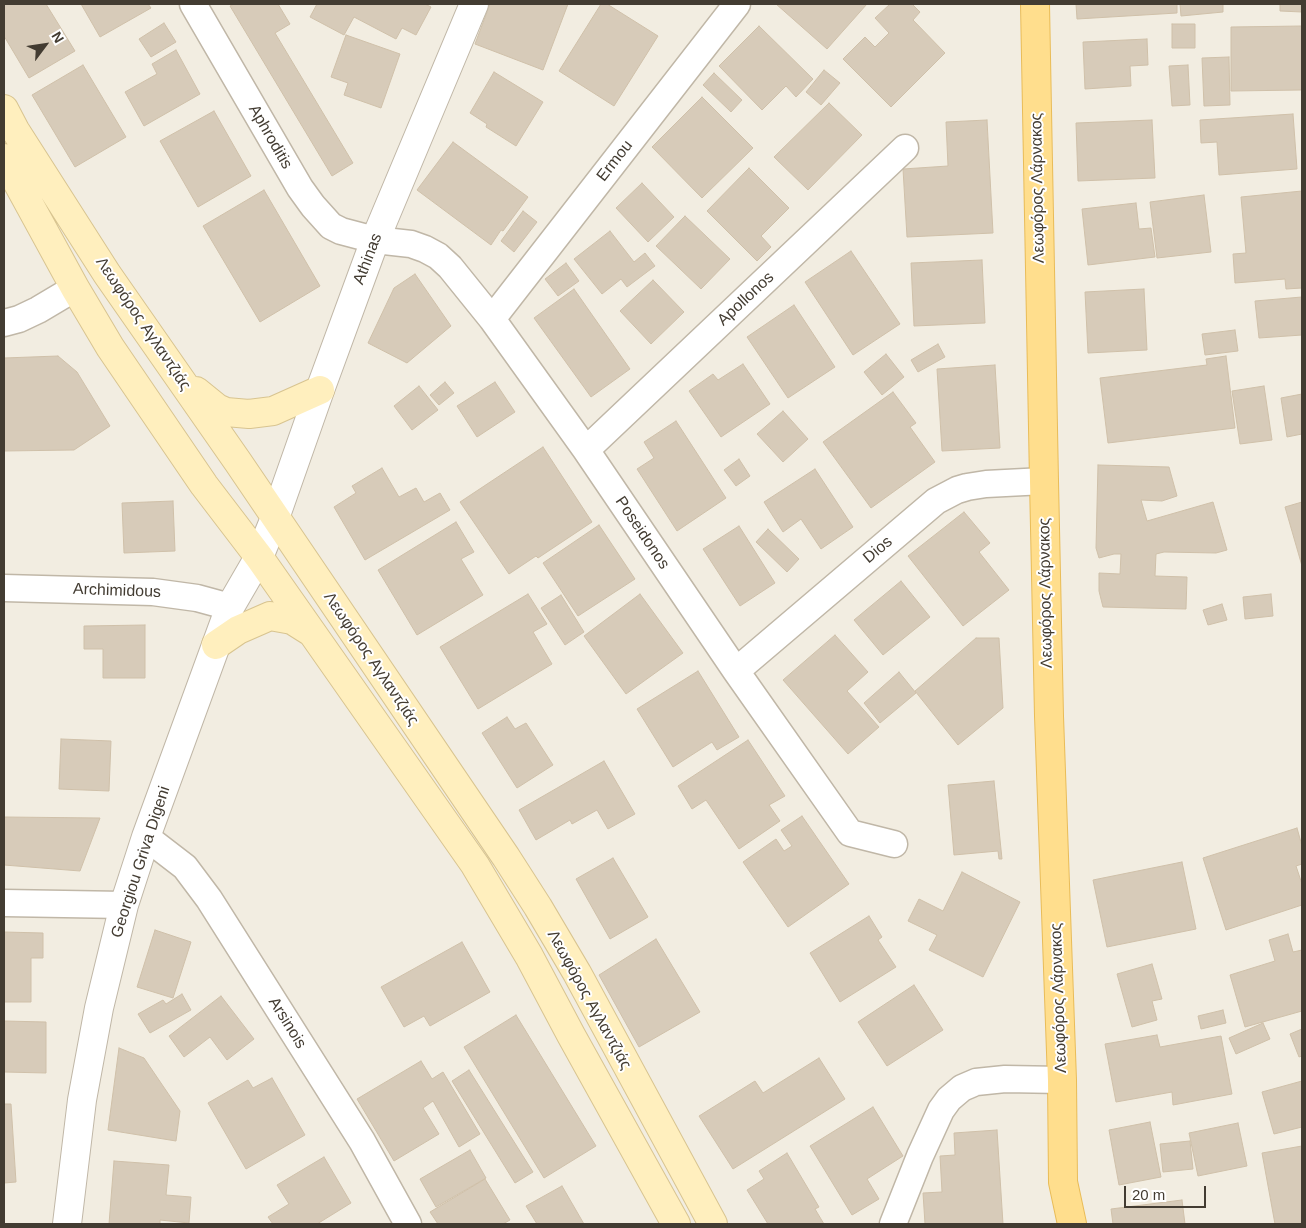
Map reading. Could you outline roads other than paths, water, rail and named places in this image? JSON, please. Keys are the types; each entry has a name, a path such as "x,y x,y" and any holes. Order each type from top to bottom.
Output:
{"main road":[{"name":"Λεωφόρος Λάρνακος","path":"1035,4 1050,736 1062,1080 1063,1182 1072,1224"},
{"name":"Λεωφόρος Αγλαντζιάς","path":"4,109 15,130 107,274 506,857 538,907 577,973 713,1224"},
{"name":"Λεωφόρος Αγλαντζιάς","path":"4,158 74,288 110,347 204,485 259,557 475,865 530,956 571,1035 676,1224"},
{"path":"178,376 217,408 226,412 249,414 273,411 320,390"},
{"path":"216,645 238,630 270,616 292,620 311,632"},
{"name":"Λεωφόρος Λάρνακος","path":"1054,1224 1063,1182"}],"street":[{"name":"Aphroditis","path":"193,4 300,188 313,206 332,226 341,231 375,240"},
{"name":"Athinas","path":"275,518 375,240 474,4"},
{"name":"Ermou","path":"492,319 737,4"},
{"name":"Apollonos","path":"586,450 905,148"},
{"name":"Poseidonos","path":"375,240 411,244 425,249 438,256 450,267 492,319 586,450 736,671 850,833 894,844"},
{"path":"4,323 19,319 38,310 74,288"},
{"name":"Dios","path":"736,671 936,501 967,487 1044,480"},
{"name":"Georgiou Griva Digeni","path":"67,1224 83,1091 98,1008 124,905 146,837 230,607 259,557 275,518"},
{"name":"Archimidous","path":"4,588 153,592 198,598 230,607"},
{"name":"Arsinois","path":"146,837 185,866 209,899 362,1141 408,1224"},
{"path":"4,903 124,905"},
{"path":"892,1224 920,1156 941,1110 949,1099 962,1088 976,1082 1005,1079 1062,1080"}]}
